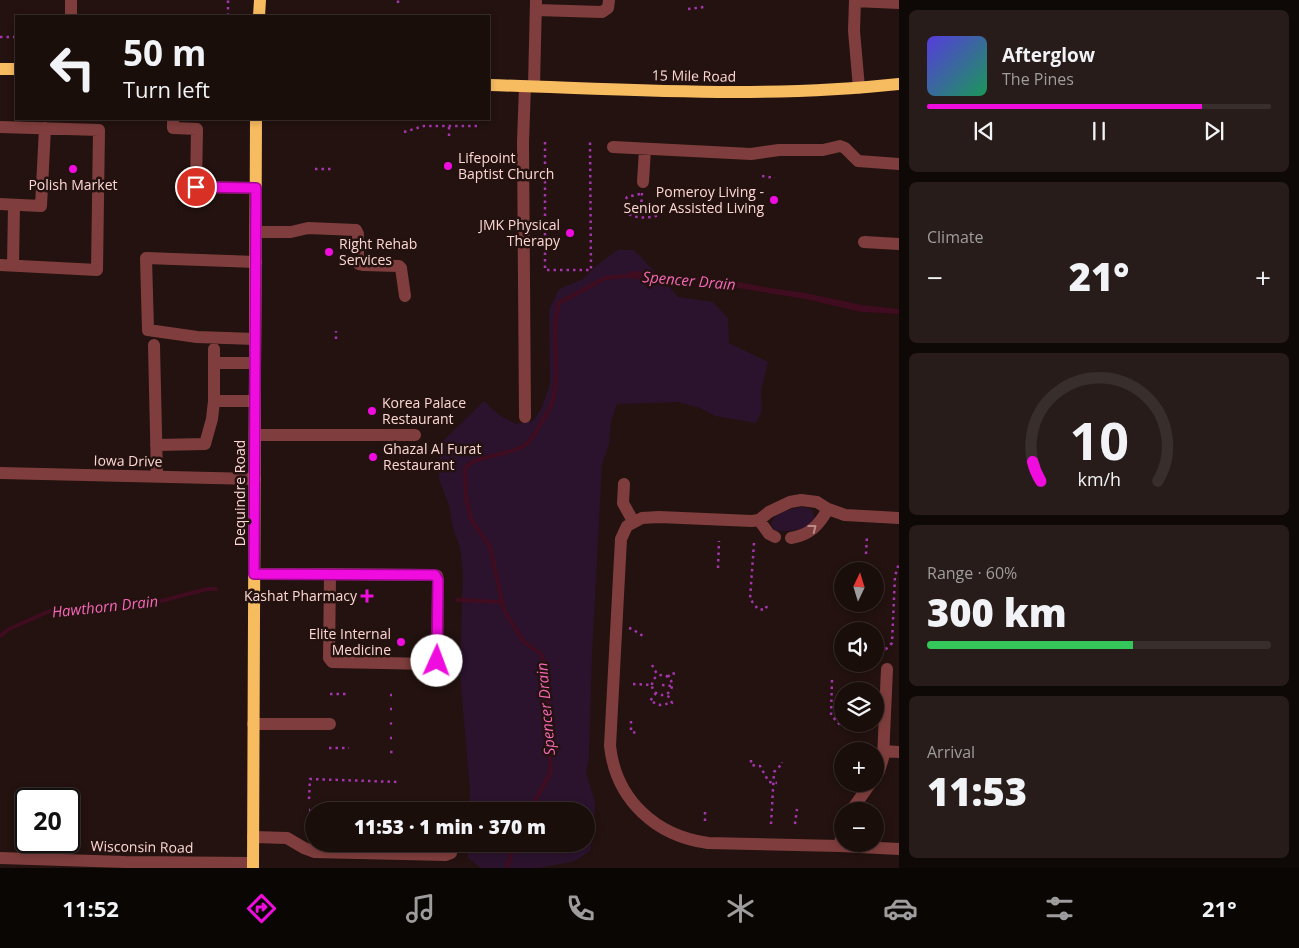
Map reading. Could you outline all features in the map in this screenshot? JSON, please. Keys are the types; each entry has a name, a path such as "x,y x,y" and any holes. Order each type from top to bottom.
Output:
{"main road":[{"path":"259,15 260,0"},
{"path":"0,69 15,69"},
{"name":"15 Mile Road","path":"490,85 772,92 899,84"},
{"name":"Dequindre Road","path":"253,865 256,120"}],"street":[{"path":"71,0 71,15"},
{"path":"525,417 523,152 536,5 602,12 608,8 609,0"},
{"path":"858,88 854,31 856,1 899,3"},
{"path":"173,120 173,128 197,129 196,187 256,188"},
{"path":"0,126 17,123 45,128 99,130 97,270 6,265 14,205"},
{"path":"0,204 41,206 45,128"},
{"path":"613,147 751,154 779,150 823,150 840,146 845,148 858,161 899,164"},
{"path":"643,188 645,149"},
{"path":"256,232 291,232 308,228 356,230 358,234 359,264 364,266 399,266 401,268 405,296"},
{"path":"864,242 899,244"},
{"path":"255,339 198,337 148,330 146,258 256,262"},
{"path":"154,344 157,477"},
{"path":"156,445 205,444 212,418 214,401 214,349"},
{"path":"214,363 255,363"},
{"path":"214,401 255,401"},
{"path":"255,435 415,435"},
{"name":"Iowa Drive","path":"0,473 255,479"},
{"path":"624,484 623,504 633,521"},
{"path":"834,846 708,843 690,840 667,831 649,820 624,790 614,766 610,746 621,539 628,526 633,521 642,518 659,516 752,522 790,502 801,500 818,502 828,509 845,515 899,518"},
{"path":"791,538 813,530 818,526 828,509"},
{"path":"759,520 769,534 775,537"},
{"path":"254,574 330,574 432,575 437,576 438,659 436,663 332,662 329,658 330,574"},
{"path":"883,742 887,669"},
{"path":"253,724 330,724"},
{"path":"884,751 899,752"},
{"path":"253,837 287,838 314,852 446,855 451,853"},
{"path":"884,848 899,849"},
{"name":"Wisconsin Road","path":"0,858 253,865"}],"path":[{"path":"228,0 228,15"},
{"path":"688,9 704,6"},
{"path":"0,37 15,37"},
{"path":"404,132 424,126 477,126"},
{"path":"449,126 449,138"},
{"path":"546,142 545,270 591,270 590,141"},
{"path":"315,169 332,170"},
{"path":"762,176 774,178"},
{"path":"626,200 627,197 643,188"},
{"path":"643,188 641,208 643,217"},
{"path":"625,210 628,214 643,217 653,217 663,213"},
{"path":"545,241 551,241"},
{"path":"545,252 551,252"},
{"path":"336,331 336,339"},
{"path":"866,554 867,536"},
{"path":"718,568 719,541"},
{"path":"754,543 750,599 758,609 765,610 768,604"},
{"path":"884,648 889,648 892,643 895,576 899,563"},
{"path":"625,628 632,629 643,636"},
{"path":"652,665 658,676"},
{"path":"668,677 671,673 677,674"},
{"path":"663,675 671,681 672,686 667,694 656,693 652,685 654,679 658,676 663,675"},
{"path":"832,680 831,715 834,718"},
{"path":"633,684 652,685"},
{"path":"662,685 672,686"},
{"path":"656,693 650,701 660,705 672,702 667,694"},
{"path":"330,694 349,694"},
{"path":"631,720 631,732 638,733"},
{"path":"330,748 349,748"},
{"path":"752,760 751,765 760,766 769,782 775,783"},
{"path":"772,824 774,772 782,762"},
{"path":"309,800 310,779 399,782"},
{"path":"705,808 705,821"},
{"path":"796,824 797,809"}],"shaded area":[{"path":"618,250 634,250 678,297 713,302 728,318 729,343 768,362 761,391 762,411 756,423 715,416 700,408 678,402 617,404 611,422 609,445 602,464 592,655 589,757 586,773 595,802 469,802 460,675 463,574 460,547 453,529 449,505 439,479 440,444 484,401 499,415 516,424 533,421 542,407 550,384 549,310 559,289 583,279 597,265"},
{"path":"800,507 813,511 815,520 811,524 796,530 774,530 771,524 775,517 782,512"},
{"path":"468,852 588,852 575,861 539,868 481,868 468,858"}],"water":[{"path":"629,272 724,279 862,305 899,309 899,314 861,312 805,299 707,283 647,278 631,279"}],"waterway":[{"name":"Spencer Drain","path":"534,802 549,776 551,767 546,666 541,654 523,641 504,610 490,547 471,519 466,497 465,468 476,460 519,449 525,445 533,436 549,409 555,391 556,327 559,303 605,278 635,275"},
{"name":"Hawthorn Drain","path":"0,636 9,629 52,610 86,605 142,606 207,589 216,589"},
{"name":"Hawthorn Drain","path":"457,600 501,602"},
{"name":"Spencer Drain","path":"507,868 512,852"}],"place":[{"name":"Lifepoint Baptist Church","path":"448,166"},
{"name":"Polish Market","path":"73,169"},
{"name":"Pomeroy Living - Senior Assisted Living","path":"774,200"},
{"name":"JMK Physical Therapy","path":"570,233"},
{"name":"Right Rehab Services","path":"329,252"},
{"name":"Korea Palace Restaurant","path":"372,411"},
{"name":"Ghazal Al Furat Restaurant","path":"373,457"},
{"name":"Kashat Pharmacy","path":"367,596"},
{"name":"Elite Internal Medicine","path":"401,642"}],"route":[{"path":"196,187 256,188 254,574 435,575 438,580 437,661"}]}
